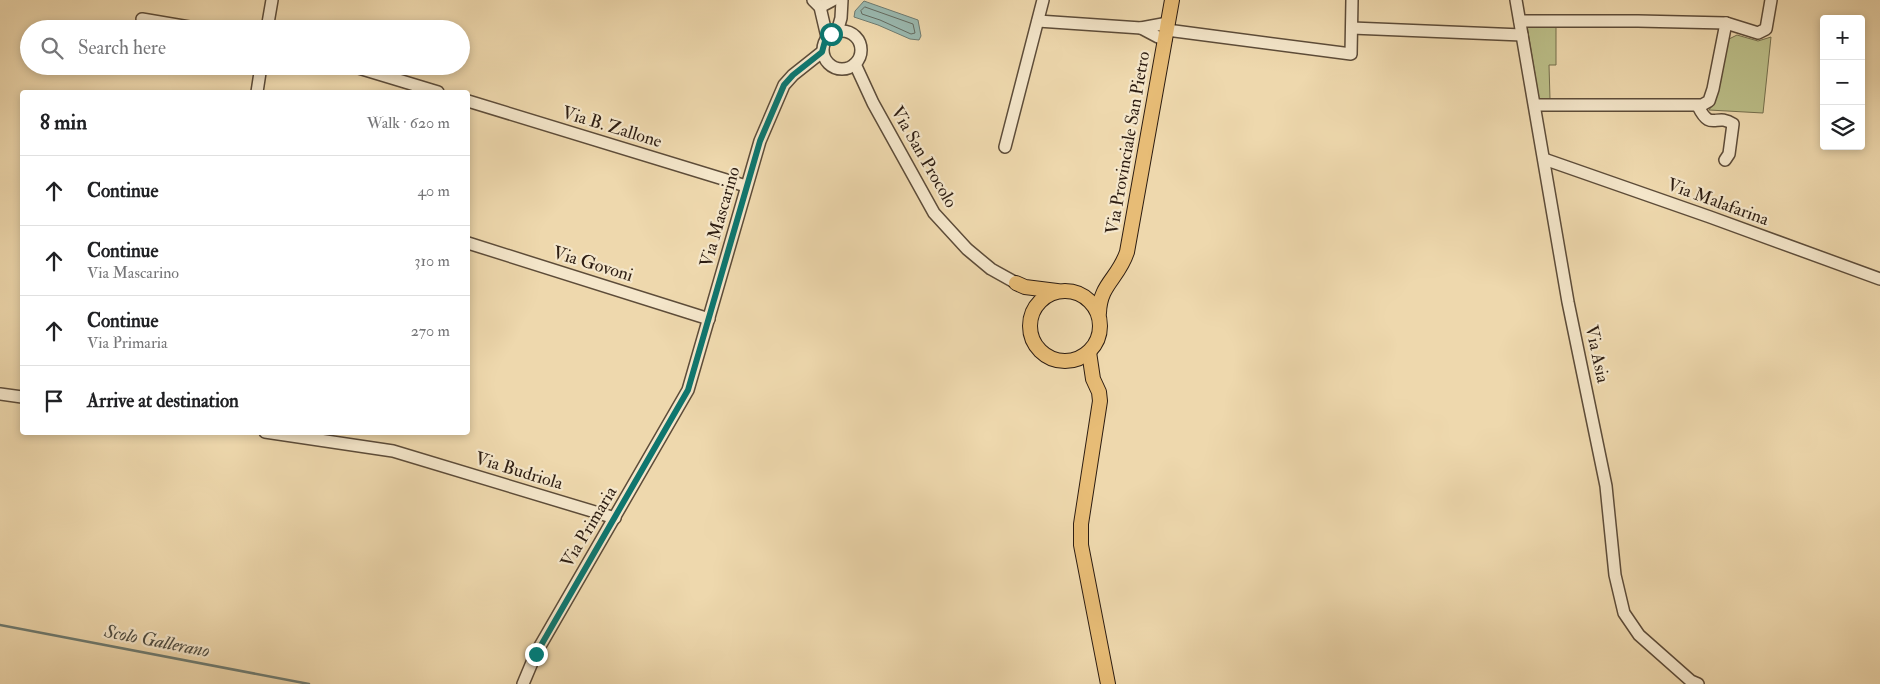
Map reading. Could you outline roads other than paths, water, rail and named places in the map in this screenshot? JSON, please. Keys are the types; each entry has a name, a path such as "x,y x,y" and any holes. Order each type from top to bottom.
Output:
{"main road":[{"name":"Via Provinciale San Pietro","path":"1106,286 1121,269 1127,252 1172,0"},
{"path":"1016,283 1082,294 1090,301 1098,313"},
{"path":"1016,283 1034,309"},
{"path":"1082,294 1106,286"},
{"path":"1057,291 1046,296 1034,309 1030,330 1035,345 1041,352 1050,358 1070,361 1083,357 1098,340 1100,331 1099,301 1106,286"},
{"path":"1089,352 1093,379 1099,392 1100,401 1081,524 1081,538 1091,603 1108,684"},
{"path":"1070,361 1093,379"}],"street":[{"path":"269,20 272,0"},
{"path":"833,0 816,4 824,24 836,33 856,38 860,43 860,54 851,67 835,68 824,56 823,45 836,33 841,18 842,0"},
{"path":"1005,147 1043,0"},
{"path":"1038,21 1141,28 1351,54 1352,0"},
{"name":"Via Asia","path":"1516,0 1568,302 1606,486 1616,575 1624,613 1639,634 1691,681 1698,684"},
{"path":"1520,22 1638,21 1726,24 1758,33 1766,29 1771,0"},
{"path":"142,19 148,20"},
{"path":"1534,105 1698,106 1709,101 1726,24"},
{"path":"1141,28 1158,38 1167,31"},
{"path":"1352,28 1522,35"},
{"name":"Via Mascarino","path":"688,390 746,186 773,107 784,85 806,65 824,56"},
{"name":"Via San Procolo","path":"851,67 934,213 967,249 991,268 1016,283"},
{"path":"257,90 260,75"},
{"path":"382,75 431,90"},
{"name":"Via B. Zallone","path":"470,102 746,186"},
{"path":"1698,106 1704,117 1708,120 1733,124 1730,147 1725,160"},
{"name":"Via Malafarina","path":"1544,159 1880,279"},
{"name":"Via Govoni","path":"470,244 709,319"},
{"name":"Via Primaria","path":"523,684 536,654 688,390"},
{"path":"0,394 20,397"},
{"name":"Via Budriola","path":"284,435 393,451 615,518"}],"water":[{"path":"864,1 918,20 921,36 919,40 910,39 854,17 855,11"}],"waterway":[{"name":"Scolo Gallerano","path":"0,625 309,684"}]}
